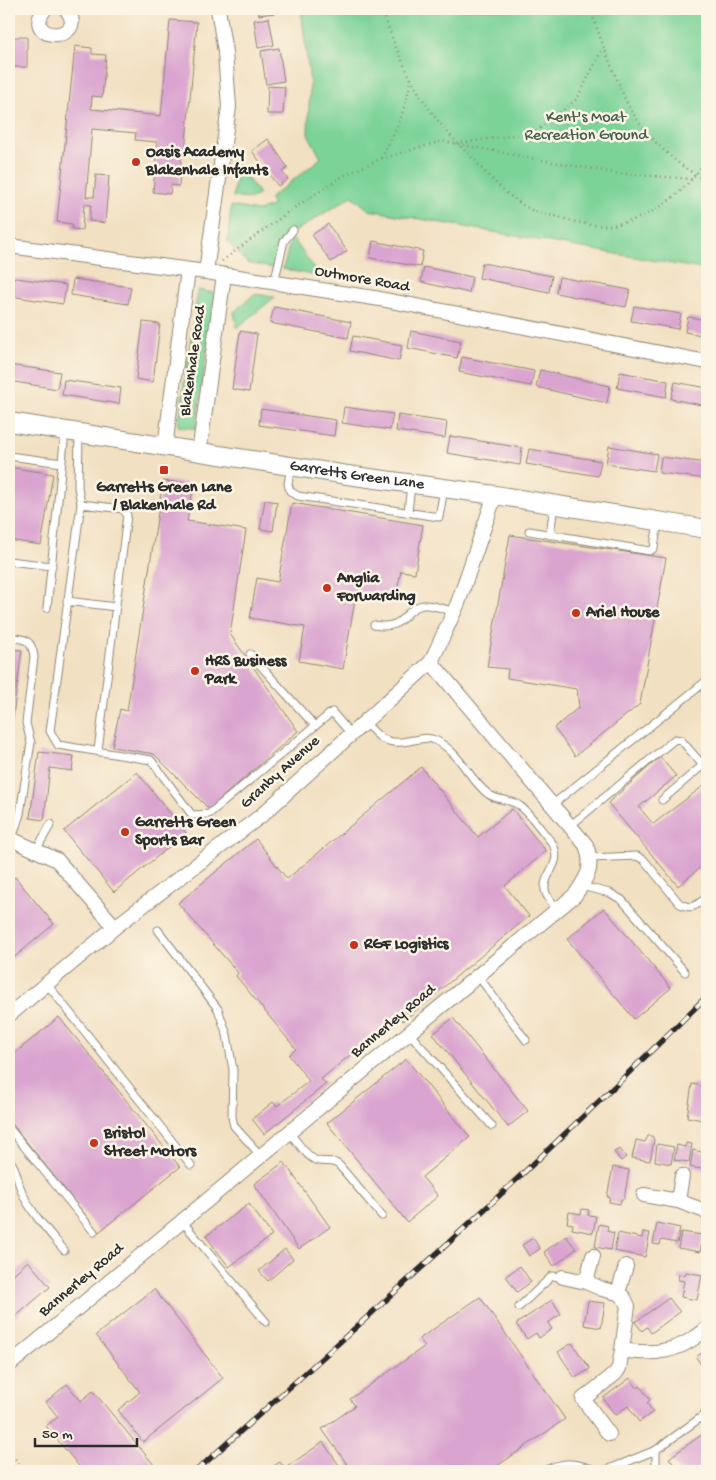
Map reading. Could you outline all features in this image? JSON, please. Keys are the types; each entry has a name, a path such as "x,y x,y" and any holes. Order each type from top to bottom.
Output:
{"street":[{"path":"44,9 41,13 40,23 45,32 55,36 64,33 70,24 70,14 66,9"},
{"path":"206,272 229,107 225,52 218,9"},
{"name":"Outmore Road","path":"9,246 206,272 380,300 707,362"},
{"name":"Blakenhale Road","path":"165,447 188,270"},
{"name":"Blakenhale Road","path":"199,452 224,275"},
{"name":"Garretts Green Lane","path":"9,422 291,467 495,494 707,529"},
{"name":"Granby Avenue","path":"9,1015 115,927 262,815 431,662 454,612 495,494"},
{"path":"431,662 570,826 586,846 590,858"},
{"path":"10,838 57,860 115,927"},
{"name":"Bannerley Road","path":"9,1365 575,895 588,875 590,858"},
{"path":"678,1201 682,1176"},
{"path":"644,1195 678,1201 707,1213"},
{"path":"586,1282 593,1256"},
{"path":"618,1293 626,1266"},
{"path":"563,1277 586,1282 618,1293 624,1298 628,1306 618,1368 615,1374 583,1399 609,1434"},
{"path":"622,1350 644,1354 666,1352 683,1345 707,1328"}],"lane":[{"path":"274,283 284,241 293,230"},
{"path":"48,608 62,463 72,433"},
{"path":"72,433 81,504 50,731 58,744 151,760 192,815 209,814 332,712 351,734"},
{"path":"9,456 62,463"},
{"path":"291,467 288,484 290,491 298,496 438,517 444,488"},
{"path":"408,512 412,484"},
{"path":"81,504 123,509 127,515 98,752"},
{"path":"550,535 554,504"},
{"path":"529,531 650,551 654,548 658,521"},
{"path":"9,561 52,566"},
{"path":"67,601 116,607"},
{"path":"374,625 391,626 402,620 414,609 423,605 454,612"},
{"path":"9,637 29,642 33,646 34,657 26,723 31,743 30,755 20,814 10,838"},
{"path":"250,654 315,726"},
{"path":"552,804 706,682"},
{"path":"364,722 380,737 390,742 402,743 426,738 436,740 449,748 480,786 490,795 521,806 553,844 556,851 556,859 546,881 545,890 549,900 557,910"},
{"path":"570,826 675,739 681,740 705,767 662,800"},
{"path":"36,850 51,824"},
{"path":"590,858 637,856 644,860 679,903 691,908 696,907 707,897"},
{"path":"581,886 610,893 622,900 685,972"},
{"path":"158,930 218,1010 227,1035 233,1070 232,1116 234,1126 261,1156"},
{"path":"478,976 526,1040"},
{"path":"46,984 191,1165"},
{"path":"409,1033 492,1126"},
{"path":"9,1128 94,1232"},
{"path":"289,1132 316,1160 333,1161 339,1165 382,1216"},
{"path":"9,1159 16,1168 21,1192 64,1250"},
{"path":"182,1221 266,1322"},
{"path":"519,1307 552,1276 563,1277"},
{"path":"543,1471 560,1465 579,1464 599,1471 607,1470 656,1450 707,1413"},
{"path":"656,1450 656,1471"}],"path":[{"path":"382,9 411,78 439,122 496,184 528,209 578,223 610,225 636,219 663,205 681,192 707,159"},
{"path":"590,9 603,48 631,111 645,130 667,153 707,181"},
{"path":"458,144 535,132 577,99 603,48"},
{"path":"380,159 402,115 411,78"},
{"path":"206,272 291,210 343,176 380,159 442,141 615,172 692,179"},
{"path":"9,1451 25,1471"}],"green space":[{"name":"Kent's Moat Recreation Ground","path":"301,9 707,9 707,270 369,210 352,196 294,232 291,228 281,242 273,268 247,263 228,242 231,206 258,211 273,205 269,199 321,158 308,134 310,83"},
{"path":"237,164 259,194 253,198 233,197"},
{"path":"293,239 321,277 283,269 290,242"},
{"path":"198,290 215,293 196,429 178,426"},
{"path":"254,294 275,297 237,328 234,312"}],"building":[{"path":"258,9 274,9 275,13 259,15"},
{"path":"269,18 274,45 258,48 254,20"},
{"path":"9,20 12,20 13,37 27,37 27,67 12,67 11,53 9,53"},
{"path":"170,20 197,22 185,152 182,151 179,186 171,185 170,194 153,192 157,142 135,140 136,133 92,129 86,197 94,197 96,175 109,176 105,223 89,221 91,205 84,204 82,230 72,229 72,224 57,222 75,46 92,48 92,54 106,55 102,97 92,96 91,109 161,116"},
{"path":"279,48 284,81 266,84 261,51"},
{"path":"268,86 285,87 283,114 267,114"},
{"path":"268,139 288,168 282,172 288,179 278,186 252,151"},
{"path":"328,224 347,251 331,262 312,235"},
{"path":"373,241 423,251 420,267 370,258"},
{"path":"482,263 552,276 549,292 479,278"},
{"path":"424,267 472,277 469,293 421,282"},
{"path":"9,277 66,285 63,304 9,296"},
{"path":"559,277 630,290 626,307 556,293"},
{"path":"73,279 131,287 128,304 71,295"},
{"path":"634,306 681,314 678,329 631,321"},
{"path":"274,307 351,322 348,338 270,323"},
{"path":"688,317 707,320 707,336 685,332"},
{"path":"143,322 160,324 153,382 136,379"},
{"path":"240,331 257,334 249,392 232,389"},
{"path":"411,331 461,341 457,358 408,348"},
{"path":"353,336 402,345 399,361 350,351"},
{"path":"462,357 534,371 531,386 459,372"},
{"path":"9,365 60,372 57,389 9,381"},
{"path":"540,370 610,386 607,403 536,387"},
{"path":"620,372 668,381 666,397 617,388"},
{"path":"64,380 121,388 119,404 62,395"},
{"path":"675,382 707,388 707,406 671,399"},
{"path":"344,407 393,414 390,430 342,423"},
{"path":"261,409 336,420 334,436 259,425"},
{"path":"398,415 447,422 445,438 396,431"},
{"path":"450,436 522,448 520,465 447,453"},
{"path":"609,446 657,454 654,471 606,464"},
{"path":"529,449 601,461 598,476 526,464"},
{"path":"661,457 707,463 707,479 659,473"},
{"path":"9,467 53,474 41,545 9,540"},
{"name":"HRS Business Park","path":"163,481 194,484 187,521 246,530 230,634 298,731 209,809 154,754 112,747 120,709 127,711"},
{"path":"265,500 277,502 273,531 260,529"},
{"name":"Anglia Forwarding","path":"292,503 423,525 415,573 401,571 395,601 356,594 343,669 299,661 305,627 250,618 257,578 278,582"},
{"name":"Ariel House","path":"510,535 666,558 640,704 575,756 554,728 579,707 577,689 507,678 508,669 487,667"},
{"path":"9,649 22,650 10,738 9,738"},
{"path":"39,752 74,756 72,771 50,768 44,820 30,818"},
{"path":"660,757 676,776 639,807 653,824 706,784 707,786 707,862 678,886 608,803"},
{"name":"RGF Logistics","path":"421,767 478,837 512,809 546,851 505,886 529,916 403,1021 398,1016 321,1079 326,1084 264,1134 252,1119 273,1102 277,1106 309,1081 289,1055 296,1049 236,976 238,973 178,903 256,839 287,879"},
{"name":"Garretts Green Sports Bar","path":"137,772 186,833 114,892 64,831"},
{"path":"15,877 54,924 11,960 9,957 9,882"},
{"path":"604,908 671,988 634,1019 567,939"},
{"name":"Bristol Street Motors","path":"59,1017 180,1167 99,1232 9,1120 9,1058"},
{"path":"453,1018 528,1111 508,1127 433,1034"},
{"path":"406,1059 470,1137 422,1177 438,1196 407,1222 327,1123"},
{"path":"692,1084 707,1087 703,1120 687,1117"},
{"path":"648,1136 652,1136 654,1140 650,1161 632,1158 636,1140 645,1142"},
{"path":"686,1143 692,1144 689,1162 674,1160 677,1145 685,1147"},
{"path":"657,1144 674,1147 671,1164 655,1161"},
{"path":"620,1149 626,1157 621,1161 614,1152"},
{"path":"693,1150 707,1153 707,1170 690,1167"},
{"path":"284,1162 330,1227 299,1249 254,1184"},
{"path":"613,1167 629,1170 624,1199 621,1199 620,1204 609,1202 610,1197 607,1197"},
{"path":"249,1204 272,1235 229,1267 206,1236"},
{"path":"582,1209 589,1210 588,1215 596,1216 593,1233 572,1229 573,1224 567,1223 569,1212 581,1214"},
{"path":"657,1223 680,1228 677,1243 661,1240 660,1245 653,1244"},
{"path":"599,1224 608,1226 607,1231 614,1233 611,1250 595,1247"},
{"path":"643,1232 650,1233 645,1257 614,1251 618,1233 642,1238"},
{"path":"681,1232 703,1235 700,1252 678,1248"},
{"path":"566,1236 576,1249 554,1266 544,1252"},
{"path":"533,1238 540,1249 529,1256 522,1245"},
{"path":"285,1249 293,1259 268,1281 259,1271"},
{"path":"28,1261 50,1287 14,1318 9,1312 9,1278"},
{"path":"520,1266 531,1282 517,1292 506,1276"},
{"path":"686,1272 702,1275 697,1300 681,1297 684,1281 678,1280 679,1274 685,1275"},
{"path":"154,1289 223,1378 143,1442 118,1410 140,1392 96,1335"},
{"path":"480,1297 565,1419 490,1471 352,1471 322,1429 355,1406 350,1399 425,1346 419,1339"},
{"path":"669,1298 680,1312 651,1333 647,1327 642,1331 635,1322"},
{"path":"552,1300 561,1314 548,1323 552,1329 539,1338 536,1333 527,1339 516,1324"},
{"path":"588,1301 605,1303 601,1328 584,1325"},
{"path":"572,1343 590,1369 575,1378 558,1352"},
{"path":"707,1349 707,1374 696,1357"},
{"path":"630,1378 637,1388 640,1386 650,1400 647,1403 653,1412 639,1422 628,1406 615,1415 603,1398"},
{"path":"67,1384 81,1401 93,1391 159,1471 83,1471 46,1426 58,1417 46,1402"},
{"path":"707,1431 707,1471 679,1471 669,1458"},
{"path":"323,1442 343,1471 292,1471 288,1466"},
{"path":"280,1462 287,1471 266,1471"}],"railway":[{"path":"196,1471 455,1237 582,1118 707,996"}],"place":[{"name":"Oasis Academy Blakenhale Infants","path":"136,162"},
{"name":"Garretts Green Lane / Blakenhale Rd","path":"164,470"},
{"name":"Anglia Forwarding","path":"327,588"},
{"name":"Ariel House","path":"576,613"},
{"name":"HRS Business Park","path":"195,671"},
{"name":"Garretts Green Sports Bar","path":"125,832"},
{"name":"RGF Logistics","path":"354,945"},
{"name":"Bristol Street Motors","path":"94,1143"}]}
